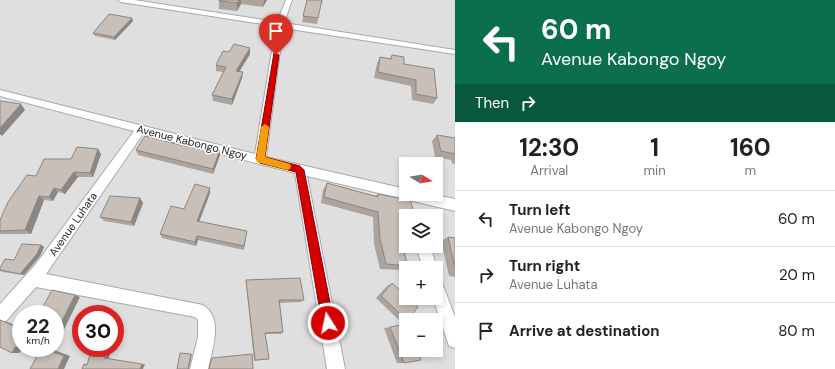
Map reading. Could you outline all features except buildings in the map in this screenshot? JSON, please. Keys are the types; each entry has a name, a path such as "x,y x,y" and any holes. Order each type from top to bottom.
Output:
{"street":[{"path":"121,0 455,52"},
{"path":"260,159 280,25 289,0"},
{"name":"Avenue Kabongo Ngoy","path":"0,93 300,170 399,193"},
{"name":"Avenue Luhata","path":"0,315 33,279 140,129"},
{"path":"300,170 336,369"},
{"path":"409,201 412,209"},
{"name":"Avenue Kabongo Ngoy","path":"436,201 455,205"},
{"path":"33,279 198,310 204,314 207,330 199,369"},
{"path":"443,305 455,340"}],"shaded area":[{"path":"0,0 455,0 455,369 0,369"}],"slow traffic":[{"path":"265,127 260,159 287,166"}],"route":[{"path":"276,55 260,159 300,170 328,323"}]}
